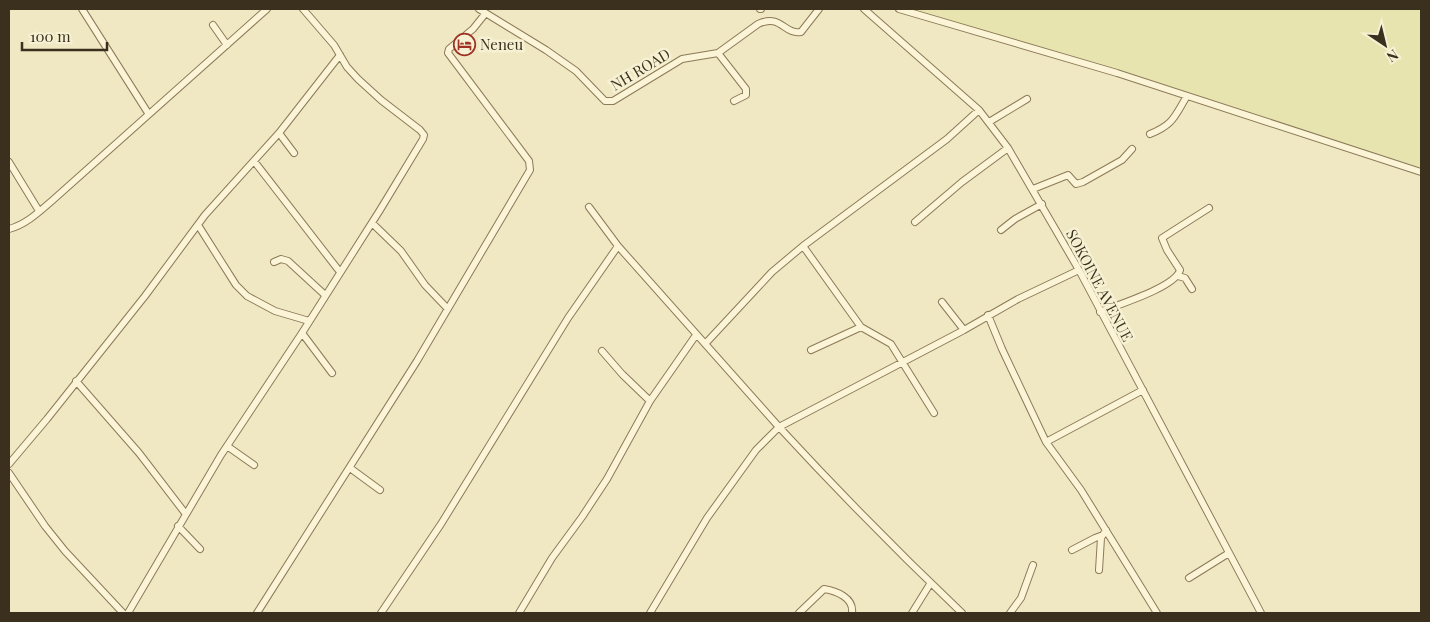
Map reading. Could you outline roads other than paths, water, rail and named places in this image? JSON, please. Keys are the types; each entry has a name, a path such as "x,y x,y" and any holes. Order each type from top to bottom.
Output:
{"street":[{"path":"82,9 148,113"},
{"path":"9,229 27,221 39,211 267,9"},
{"path":"128,613 185,513 372,223 424,135 416,126 381,100 358,79 347,67 334,45 303,9"},
{"name":"NH ROAD","path":"479,9 546,50 576,71 606,101 613,100 682,58 718,53 764,20 770,20 795,32 802,32 819,9"},
{"name":"SOKOINE AVENUE","path":"864,9 979,110 1008,148 1079,270 1261,613"},
{"path":"899,9 1108,70 1421,172"},
{"path":"258,613 350,468 530,170 529,161 448,53 449,49 473,30 486,14"},
{"path":"213,24 227,45"},
{"path":"718,53 746,89 746,95 734,101"},
{"path":"9,464 48,419 76,381 145,296 198,225 278,133 340,56"},
{"path":"1150,134 1163,129 1172,122 1186,96"},
{"path":"989,122 1027,99"},
{"path":"706,344 772,272 803,246 947,139 979,110"},
{"path":"278,133 294,153"},
{"path":"915,222 962,182 1008,148"},
{"path":"1033,189 1068,175 1076,184 1083,182 1122,160 1132,149"},
{"path":"254,161 340,272"},
{"path":"9,162 39,211"},
{"path":"1001,230 1015,219 1042,204"},
{"path":"589,207 618,246 779,427 850,503 890,541 930,584 962,613"},
{"path":"1178,276 1180,270 1167,250 1162,238 1209,208"},
{"path":"372,223 401,252 424,285 447,308"},
{"path":"198,225 236,285 247,296 274,311 309,321"},
{"path":"381,613 441,524 568,318 618,246"},
{"path":"803,246 862,327 891,344 934,413"},
{"path":"274,262 281,259 288,261 325,295"},
{"path":"650,613 707,518 756,450 779,427 964,330 1018,298 1079,270"},
{"path":"1100,312 1148,293 1178,276 1184,277 1192,289"},
{"path":"942,302 964,330"},
{"path":"988,315 1046,442 1072,477 1105,533 1158,613"},
{"path":"810,350 862,327"},
{"path":"302,333 332,373"},
{"path":"519,613 552,558 607,479 650,402 696,335"},
{"path":"602,351 650,402"},
{"path":"76,381 139,453 185,513"},
{"path":"1046,442 1143,390"},
{"path":"227,446 254,465"},
{"path":"350,468 380,490"},
{"path":"9,473 55,538 122,613"},
{"path":"178,526 200,549"},
{"path":"1072,550 1105,533"},
{"path":"1099,570 1100,548 1105,533"},
{"path":"1189,578 1229,553"},
{"path":"1010,613 1021,598 1033,565"},
{"path":"912,613 930,584"},
{"path":"799,613 824,589 839,593 846,598 852,606 852,613"}],"place":[{"name":"Neneu","path":"464,44"}]}
